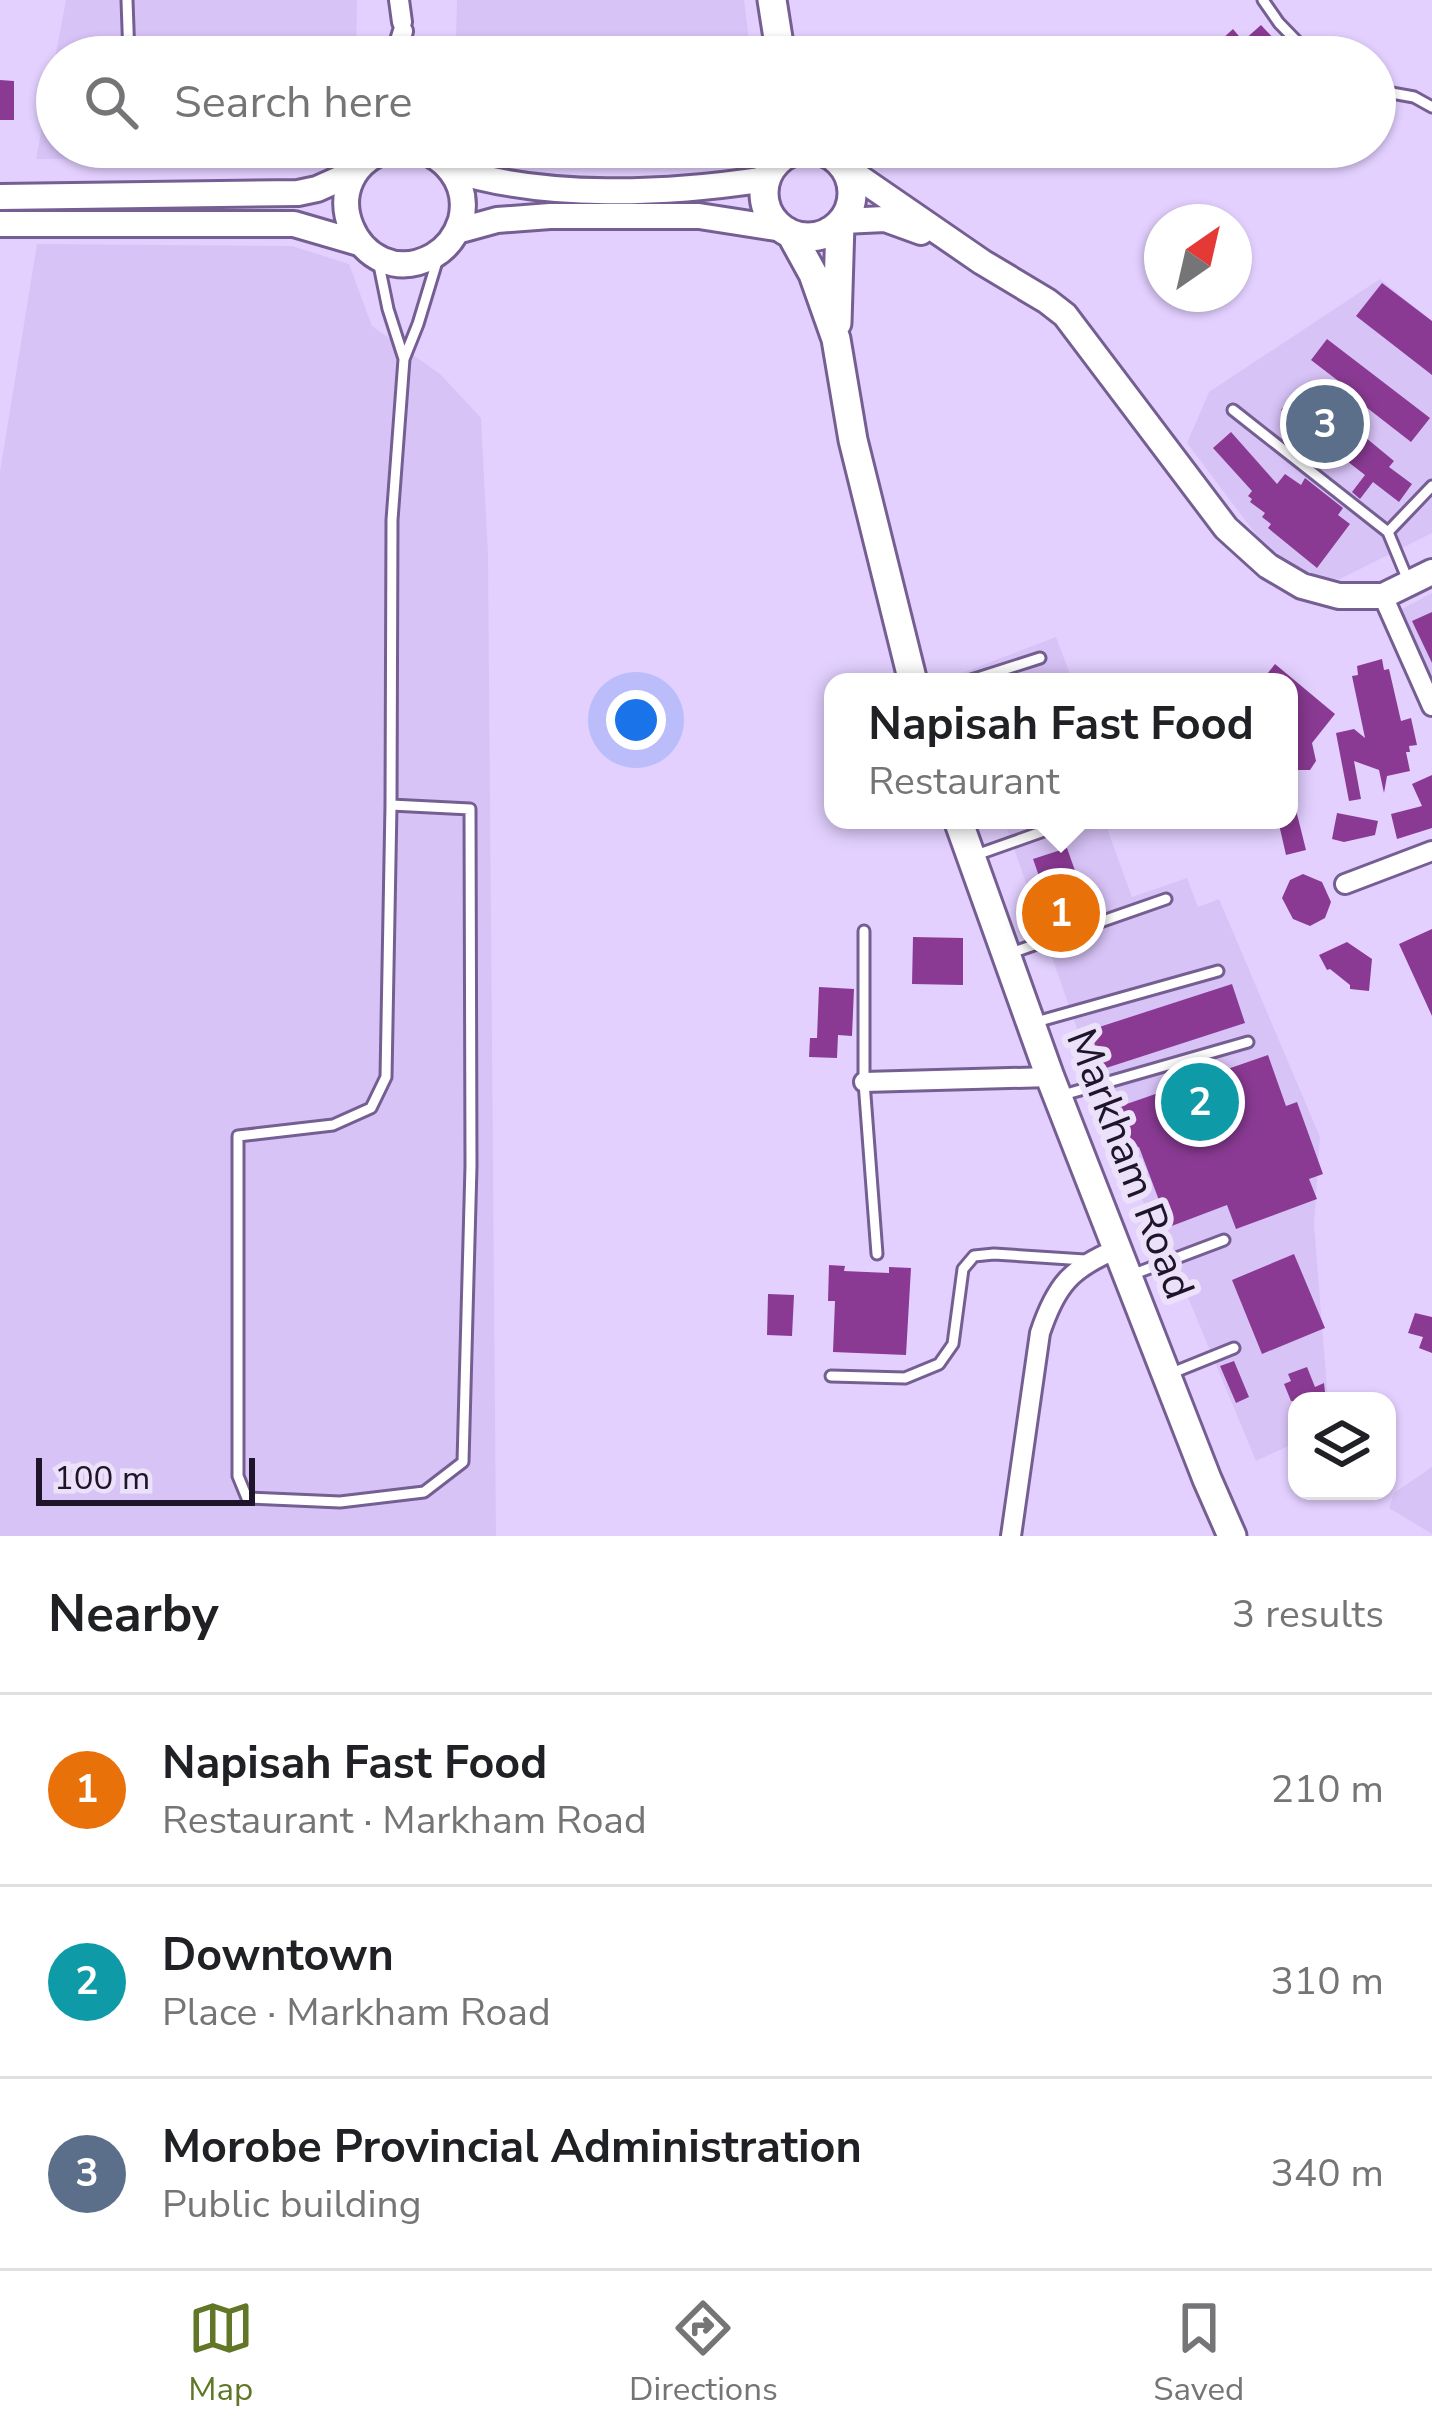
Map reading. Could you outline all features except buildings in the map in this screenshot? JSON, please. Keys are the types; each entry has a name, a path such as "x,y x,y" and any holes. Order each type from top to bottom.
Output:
{"main road":[{"path":"772,0 778,36"},
{"path":"0,196 298,193 317,189 351,168"},
{"path":"359,168 348,186 346,216 368,250"},
{"path":"0,224 294,224 393,263 409,264 440,253 457,231 463,199 449,168"},
{"path":"464,168 499,183 556,189 679,188 756,168"},
{"path":"770,168 764,190 768,212 787,232 813,274 836,339 853,440 911,673"},
{"path":"836,339 842,222 853,194 840,168"},
{"path":"847,168 982,262 1048,301 1075,327 1208,506 1250,552 1302,586 1339,596 1383,596 1421,578"},
{"path":"457,231 497,220 550,216 699,216 804,237 817,236 842,222 874,218 894,221 982,262"},
{"name":"Markham Road","path":"961,829 1054,1087 1232,1536"}],"street":[{"path":"399,0 404,36"},
{"path":"400,36 402,27"},
{"path":"1383,596 1432,706"},
{"path":"1345,884 1432,851"},
{"path":"864,1082 1054,1087"},
{"path":"1011,1536 1040,1333 1072,1272 1118,1250"}],"lane":[{"path":"127,0 128,36"},
{"path":"386,0 402,27"},
{"path":"1263,0 1292,36"},
{"path":"1396,94 1432,106"},
{"path":"368,250 404,359"},
{"path":"391,805 470,808 472,1166 464,1462 424,1492 340,1502 247,1498 238,1476 238,1136 333,1125 370,1108 386,1077 392,520 404,359 440,253"},
{"path":"1234,410 1388,532 1421,578"},
{"path":"1388,532 1432,486"},
{"path":"993,673 1040,658"},
{"path":"971,857 1050,829"},
{"path":"1006,955 1166,899"},
{"path":"863,931 864,1082 877,1254"},
{"path":"1031,1023 1218,971"},
{"path":"1054,1087 1248,1042"},
{"path":"1129,1276 1224,1240"},
{"path":"832,1376 905,1378 939,1364 953,1345 963,1269 974,1256 1090,1260"},
{"path":"1167,1375 1234,1348"}],"shaded area":[{"path":"66,0 357,0 356,36 59,36"},
{"path":"457,0 744,0 748,36 456,36"},
{"path":"37,244 292,246 349,264 372,326 440,374 481,418 488,555 496,1536 0,1536 0,472"},
{"path":"1380,279 1432,321 1432,533 1340,579 1305,577 1257,536 1187,443 1209,392"},
{"path":"1432,593 1432,685 1398,611"},
{"path":"1056,637 1070,673 962,673"},
{"path":"1007,829 1107,829 1132,897 1187,878 1198,907 1219,899 1320,1137 1314,1224 1327,1392 1288,1392 1288,1446 1256,1461 1182,1283 1176,1284 1098,1089"},
{"path":"1432,1467 1432,1534 1389,1508 1396,1492"}],"place":[{"name":"Morobe Provincial Administration","path":"1325,424"},
{"name":"Napisah Fast Food","path":"1061,913"},
{"name":"Downtown","path":"1200,1102"}]}
